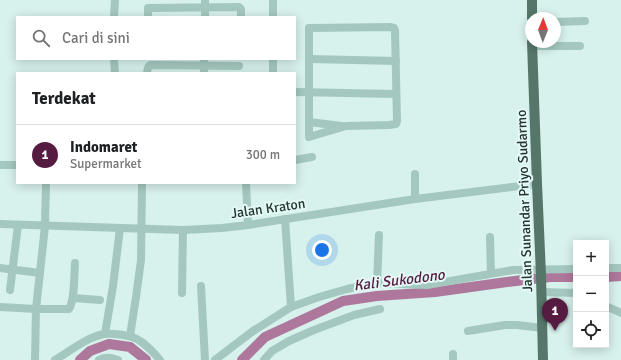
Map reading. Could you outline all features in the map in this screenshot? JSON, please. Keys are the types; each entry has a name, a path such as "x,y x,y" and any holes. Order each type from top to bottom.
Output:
{"main road":[{"path":"532,0 532,12"},
{"name":"Jalan Sunandar Priyo Sudarmo","path":"532,48 542,290 543,360"}],"street":[{"path":"114,16 115,0"},
{"path":"273,0 273,16"},
{"path":"148,16 148,4 205,4 239,7 241,9 241,16"},
{"path":"205,4 205,16"},
{"path":"561,22 585,21"},
{"path":"309,122 346,126 394,125 397,121 396,30 394,28 309,29 309,122 310,138 346,126"},
{"path":"561,45 580,46"},
{"path":"310,59 396,62"},
{"path":"114,60 114,72"},
{"path":"273,60 273,72"},
{"path":"148,72 148,68 151,65 239,66"},
{"path":"296,92 396,94"},
{"path":"296,160 312,157"},
{"path":"0,165 16,165"},
{"path":"415,174 415,199"},
{"path":"34,360 36,309 45,226 46,184"},
{"path":"130,336 141,260 142,184"},
{"path":"246,184 248,225"},
{"name":"Jalan Kraton","path":"0,224 183,230 222,228 415,199 537,184"},
{"path":"285,219 291,306"},
{"path":"10,290 18,224"},
{"path":"105,334 120,228"},
{"path":"182,293 183,230"},
{"path":"377,283 379,235"},
{"path":"490,237 491,273"},
{"path":"0,307 70,309 73,298 74,263"},
{"path":"0,268 40,273"},
{"path":"609,268 621,268"},
{"path":"215,360 253,331 291,306 347,289 377,283 427,285 513,270 541,272 573,269"},
{"path":"201,286 205,360"},
{"path":"542,290 573,293"},
{"path":"73,298 100,300"},
{"path":"609,307 621,313"},
{"path":"264,360 272,352 288,341 354,315 380,309"},
{"path":"468,331 504,325 542,328"},
{"path":"55,360 89,340 105,334 130,336 140,340 160,360"},
{"path":"100,360 105,357 118,360"}],"waterway":[{"name":"Kali Sukodono","path":"609,277 621,276"},
{"name":"Kali Sukodono","path":"242,360 265,337 343,301 377,296 435,292 550,277 573,277"},
{"name":"Kali Sukodono","path":"80,360 90,351 109,344 130,347 146,360"}],"place":[{"name":"Indomaret","path":"555,331"}]}
